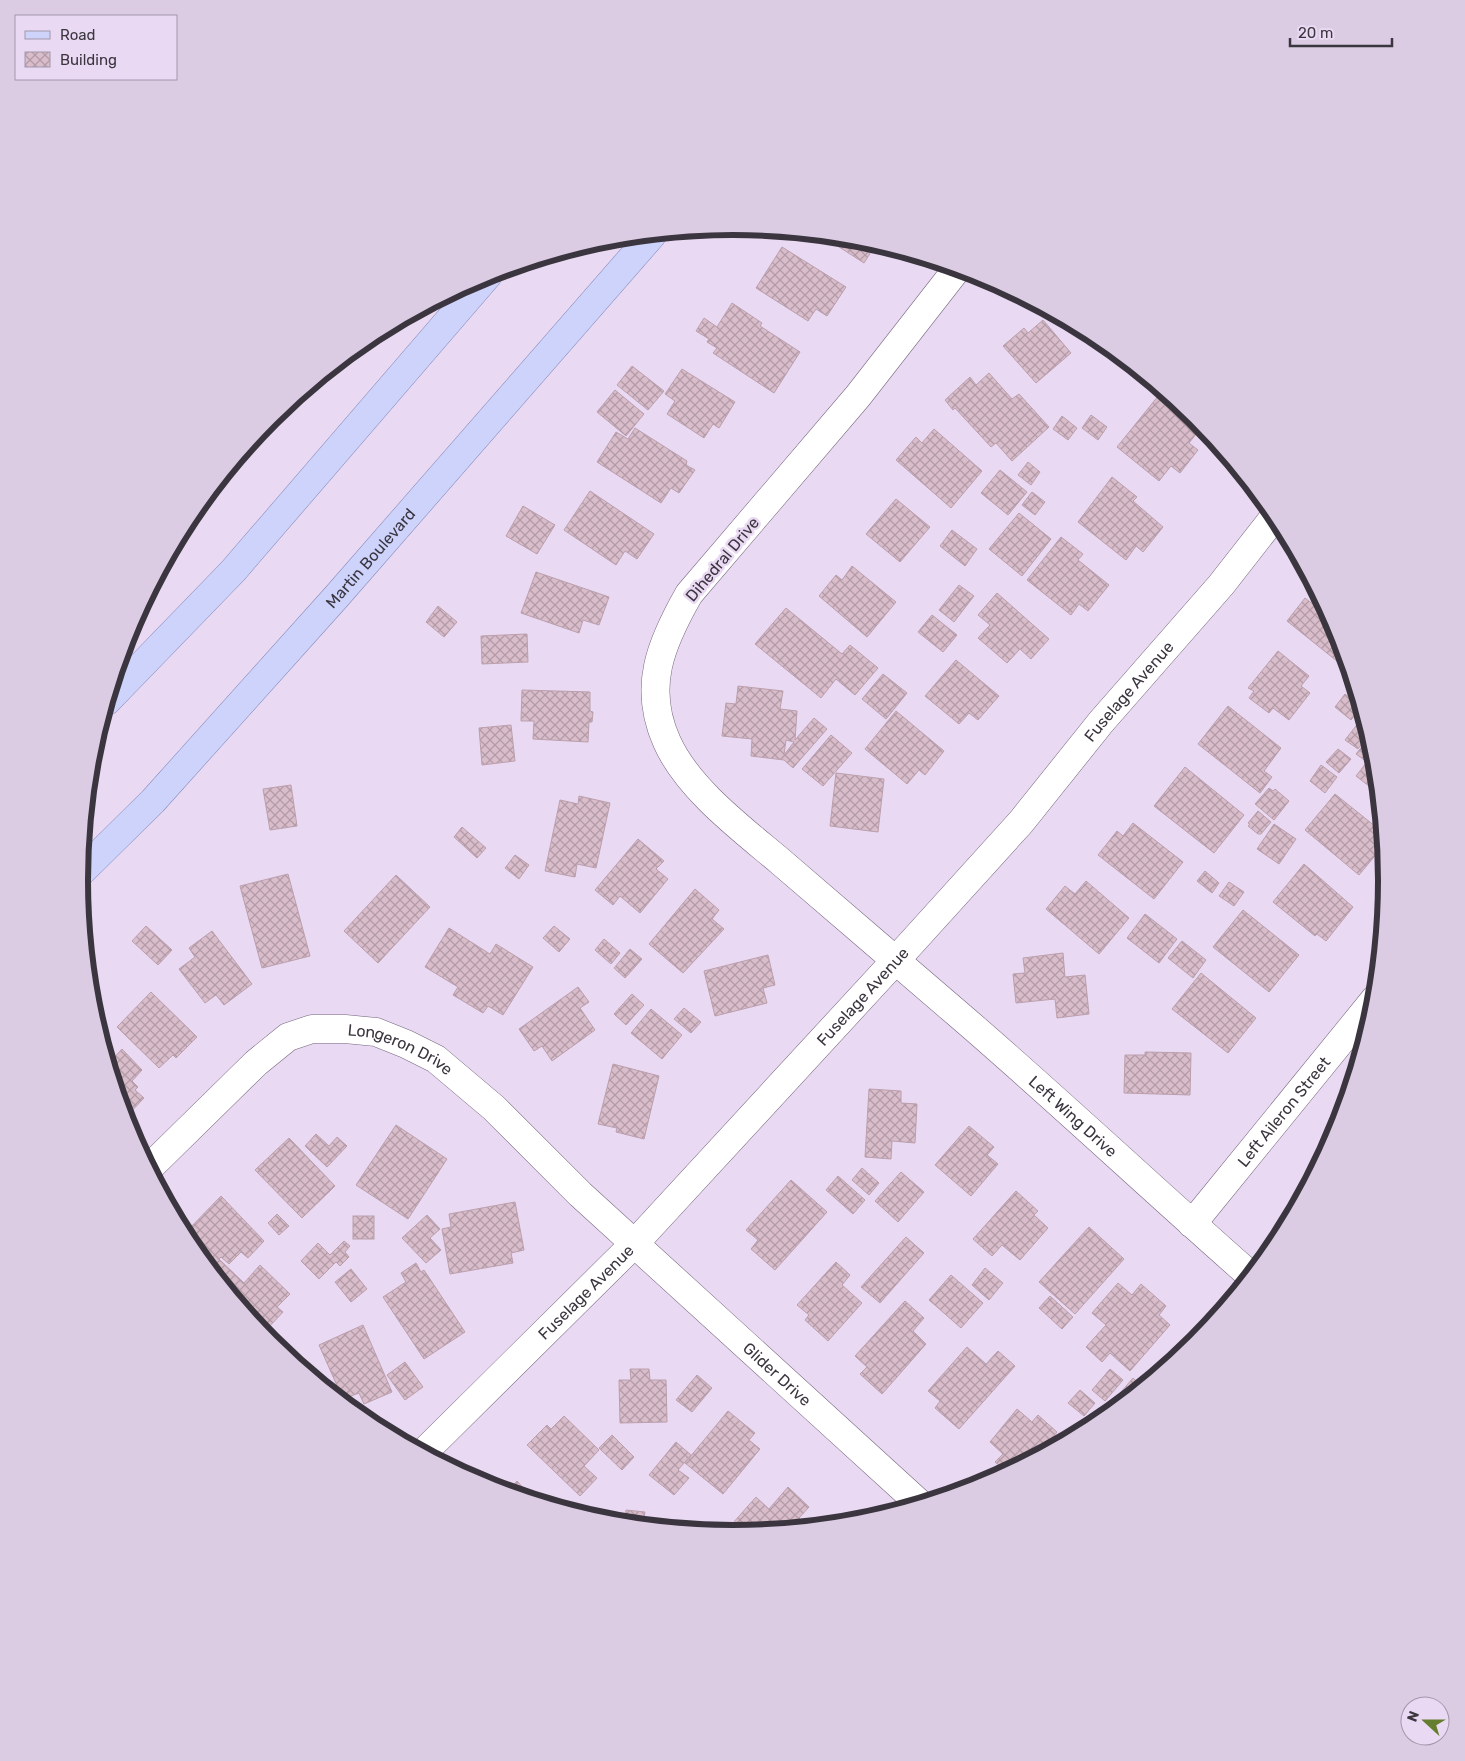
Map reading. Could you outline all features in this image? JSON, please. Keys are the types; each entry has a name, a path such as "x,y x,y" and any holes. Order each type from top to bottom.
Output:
{"main road":[{"name":"Martin Boulevard","path":"88,865 160,794 647,241"},
{"path":"116,692 232,571 475,290"}],"street":[{"name":"Dihedral Drive","path":"895,961 692,783 676,761 666,741 658,716 654,688 658,660 672,623 689,594 858,396 953,275"},
{"name":"Fuselage Avenue","path":"428,1448 635,1243 895,961 1021,822 1101,722 1221,585 1270,523"},
{"name":"Left Wing Drive","path":"895,961 959,1015 1245,1271"},
{"name":"Left Aileron Street","path":"1192,1224 1364,1012"},
{"name":"Longeron Drive","path":"153,1164 256,1063 288,1037 312,1029 345,1029 376,1032 436,1059 465,1082 494,1108 580,1194 635,1243"},
{"name":"Glider Drive","path":"635,1243 915,1499"}],"building":[{"path":"834,244 872,251 864,263"},
{"path":"782,247 846,287 827,316 816,309 808,321 756,288"},
{"path":"732,303 762,323 760,326 800,352 774,393 713,353 717,348 707,342 709,339 696,331 704,318 717,327"},
{"path":"1043,320 1071,353 1036,383 1003,346 1024,328 1028,333"},
{"path":"632,366 664,391 648,410 617,385"},
{"path":"682,369 735,402 719,428 713,424 704,438 667,414 675,401 665,394"},
{"path":"989,373 1012,399 1019,394 1049,427 1012,461 996,443 991,447 955,408 953,410 945,400 970,377 976,385"},
{"path":"615,390 644,414 626,436 597,412"},
{"path":"1158,396 1197,433 1189,443 1198,450 1180,473 1171,466 1159,481 1117,447"},
{"path":"1091,415 1107,427 1098,440 1082,428"},
{"path":"1062,416 1077,428 1068,440 1053,429"},
{"path":"635,428 687,461 686,465 695,470 679,493 671,488 661,503 597,462 616,432 628,439"},
{"path":"934,429 982,471 951,508 896,460 916,437 922,443"},
{"path":"1028,462 1040,472 1031,485 1018,475"},
{"path":"1000,470 1027,492 1008,515 981,493"},
{"path":"1112,477 1137,497 1133,501 1163,527 1143,552 1136,546 1126,560 1078,522"},
{"path":"590,491 654,534 637,559 625,551 616,565 564,530"},
{"path":"1032,492 1045,502 1035,515 1022,505"},
{"path":"896,499 930,527 900,562 866,534"},
{"path":"523,506 555,525 537,554 506,536"},
{"path":"1019,513 1051,539 1022,576 989,549"},
{"path":"952,530 977,549 965,566 940,546"},
{"path":"1061,537 1083,554 1078,560 1109,585 1088,611 1079,604 1071,615 1027,580"},
{"path":"852,566 896,602 867,637 819,596 836,575 842,580"},
{"path":"536,572 609,597 599,625 583,620 579,633 521,613"},
{"path":"959,585 974,596 954,622 939,610"},
{"path":"997,593 1049,639 1031,659 1020,649 1007,663 978,638 990,625 978,615"},
{"path":"1305,598 1315,604 1339,663 1287,621"},
{"path":"438,606 457,622 444,637 426,622"},
{"path":"786,608 842,654 850,645 878,668 855,695 836,679 821,698 755,644"},
{"path":"932,615 957,635 943,652 918,632"},
{"path":"527,634 528,662 482,664 481,636"},
{"path":"1278,651 1309,676 1301,686 1310,693 1289,720 1273,708 1269,713 1249,698 1254,691 1248,688"},
{"path":"956,660 999,696 978,720 969,713 959,724 925,696"},
{"path":"883,674 907,693 886,719 862,699"},
{"path":"738,686 783,691 780,709 797,711 795,740 814,718 827,729 793,768 784,760 751,756 752,739 722,736 726,703 736,704","holes":["786,740 794,742 784,755"]},
{"path":"522,690 590,692 590,711 593,712 592,722 589,722 588,742 533,739 534,721 521,721"},
{"path":"1345,694 1351,699 1356,714 1351,720 1335,707"},
{"path":"1228,706 1281,748 1264,771 1272,777 1260,793 1198,744"},
{"path":"896,711 944,751 925,775 919,770 907,784 865,749"},
{"path":"1358,723 1362,743 1358,749 1345,740"},
{"path":"511,725 515,761 482,765 479,728"},
{"path":"831,735 852,753 823,786 802,769"},
{"path":"1363,745 1366,761 1356,754"},
{"path":"1338,749 1351,759 1339,773 1326,762"},
{"path":"1366,763 1370,787 1356,776"},
{"path":"1321,765 1337,777 1325,793 1310,781"},
{"path":"1185,767 1244,815 1214,853 1154,806"},
{"path":"836,773 884,779 878,832 830,826"},
{"path":"291,785 297,826 270,830 263,789"},
{"path":"1269,788 1273,791 1275,789 1289,801 1274,820 1255,804"},
{"path":"1335,794 1375,826 1377,854 1359,875 1305,830"},
{"path":"579,796 610,803 596,868 577,864 575,877 545,871 560,800 578,804"},
{"path":"1258,811 1271,822 1261,834 1258,834 1248,826 1250,824 1248,823"},
{"path":"1133,823 1183,862 1154,899 1098,855 1117,831 1123,836"},
{"path":"1274,824 1296,839 1279,864 1257,849"},
{"path":"462,827 486,848 477,858 454,837"},
{"path":"638,839 664,861 656,869 668,879 640,913 620,896 613,905 595,890"},
{"path":"515,855 529,865 519,879 505,868"},
{"path":"1304,864 1353,907 1326,941 1317,934 1315,936 1273,902"},
{"path":"1205,871 1219,883 1212,893 1197,881"},
{"path":"288,874 310,956 262,968 240,886"},
{"path":"396,875 430,907 378,963 344,931"},
{"path":"1086,881 1129,918 1099,954 1046,909 1065,886 1075,894"},
{"path":"1229,882 1244,892 1234,906 1219,896"},
{"path":"695,889 719,910 712,919 724,929 683,973 649,944"},
{"path":"1243,910 1299,955 1269,992 1213,947"},
{"path":"1145,914 1177,939 1159,963 1127,938"},
{"path":"146,926 172,950 158,965 132,941"},
{"path":"554,926 570,939 559,952 543,938"},
{"path":"449,928 490,954 496,944 533,967 503,1015 488,1006 483,1013 453,995 458,987 425,967"},
{"path":"212,931 252,984 224,1005 216,995 205,1003 179,969 195,957 189,948"},
{"path":"604,939 620,953 611,964 595,950"},
{"path":"1182,941 1206,960 1193,978 1168,958"},
{"path":"630,949 642,959 625,978 614,968"},
{"path":"1063,953 1065,977 1085,975 1089,1014 1057,1018 1055,999 1016,1003 1013,974 1025,973 1023,958"},
{"path":"768,955 775,985 763,988 767,1003 715,1016 704,971"},
{"path":"1201,973 1256,1018 1228,1053 1172,1009"},
{"path":"578,987 589,1002 580,1008 595,1030 552,1061 542,1046 534,1051 519,1029"},
{"path":"151,992 197,1037 176,1058 173,1055 159,1068 117,1027"},
{"path":"632,994 644,1005 626,1025 614,1014"},
{"path":"684,1008 701,1022 691,1033 674,1019"},
{"path":"651,1009 682,1035 662,1059 631,1033"},
{"path":"122,1049 142,1070 132,1081 138,1087 135,1090 144,1098 131,1112 122,1088 113,1059"},
{"path":"1145,1052 1191,1053 1190,1095 1124,1093 1125,1055 1145,1055"},
{"path":"613,1064 659,1076 644,1139 616,1132 617,1128 598,1124"},
{"path":"869,1089 901,1091 901,1103 917,1104 915,1143 892,1141 891,1159 865,1157"},
{"path":"396,1125 447,1159 408,1219 356,1185"},
{"path":"969,1126 994,1147 987,1155 998,1164 971,1196 935,1165"},
{"path":"316,1134 329,1146 337,1137 347,1146 327,1167 305,1146"},
{"path":"289,1138 335,1186 302,1218 255,1170"},
{"path":"862,1168 879,1183 869,1195 852,1180"},
{"path":"901,1172 924,1192 898,1222 875,1201"},
{"path":"838,1176 865,1200 853,1214 826,1190"},
{"path":"791,1180 827,1212 775,1270 751,1249 758,1240 746,1230"},
{"path":"1016,1191 1038,1211 1034,1215 1048,1228 1020,1260 1002,1245 992,1256 973,1239"},
{"path":"221,1196 264,1241 248,1258 241,1252 229,1264 221,1257 219,1259 244,1283 260,1265 290,1294 277,1307 283,1312 268,1328 221,1273 190,1228"},
{"path":"515,1202 524,1250 511,1253 513,1263 450,1274 442,1229 451,1227 449,1214"},
{"path":"277,1214 289,1226 279,1235 268,1223"},
{"path":"427,1215 440,1229 430,1238 441,1250 426,1263 402,1238"},
{"path":"353,1216 374,1216 374,1239 353,1239"},
{"path":"1089,1227 1124,1259 1075,1314 1039,1282"},
{"path":"906,1237 924,1253 880,1303 861,1287"},
{"path":"344,1241 350,1246 345,1252 349,1257 340,1266 336,1262 319,1279 301,1261 318,1243 330,1255"},
{"path":"836,1262 850,1275 842,1285 862,1303 828,1341 805,1320 809,1315 797,1305"},
{"path":"416,1263 421,1272 424,1270 465,1332 424,1359 383,1297 406,1282 401,1273"},
{"path":"985,1268 1003,1283 989,1300 972,1285"},
{"path":"351,1269 367,1289 351,1302 335,1282"},
{"path":"951,1275 983,1303 961,1328 929,1300"},
{"path":"1118,1283 1132,1295 1141,1284 1166,1306 1159,1315 1170,1325 1130,1371 1110,1353 1102,1362 1086,1347 1106,1325 1092,1313"},
{"path":"1050,1296 1073,1317 1062,1329 1039,1308"},
{"path":"905,1301 924,1318 913,1331 926,1344 882,1394 860,1374 867,1367 855,1356"},
{"path":"363,1325 392,1392 364,1404 359,1393 347,1397 340,1392 319,1345"},
{"path":"967,1347 986,1364 998,1351 1015,1366 959,1429 935,1408 940,1401 928,1391"},
{"path":"405,1362 423,1387 405,1400 387,1375"},
{"path":"630,1369 649,1369 650,1380 666,1380 667,1422 620,1423 619,1380 631,1380"},
{"path":"1110,1369 1123,1380 1105,1401 1092,1390"},
{"path":"697,1375 712,1388 692,1412 676,1400"},
{"path":"1133,1378 1137,1382 1125,1392 1114,1400"},
{"path":"1080,1390 1095,1403 1084,1416 1068,1403"},
{"path":"1017,1409 1032,1422 1038,1415 1057,1432 1048,1443 1001,1467 995,1462 1003,1454 990,1442"},
{"path":"728,1411 755,1433 749,1440 760,1449 723,1494 685,1463"},
{"path":"564,1416 599,1450 584,1466 597,1478 580,1496 527,1445 547,1425 551,1429"},
{"path":"612,1435 634,1457 622,1470 599,1448"},
{"path":"676,1442 691,1455 678,1470 689,1478 674,1495 649,1475"},
{"path":"517,1481 526,1491 525,1491 512,1486"},
{"path":"788,1487 809,1507 799,1518 802,1521 730,1526 756,1497 769,1509"},
{"path":"626,1510 645,1512 644,1519 626,1516"}]}
